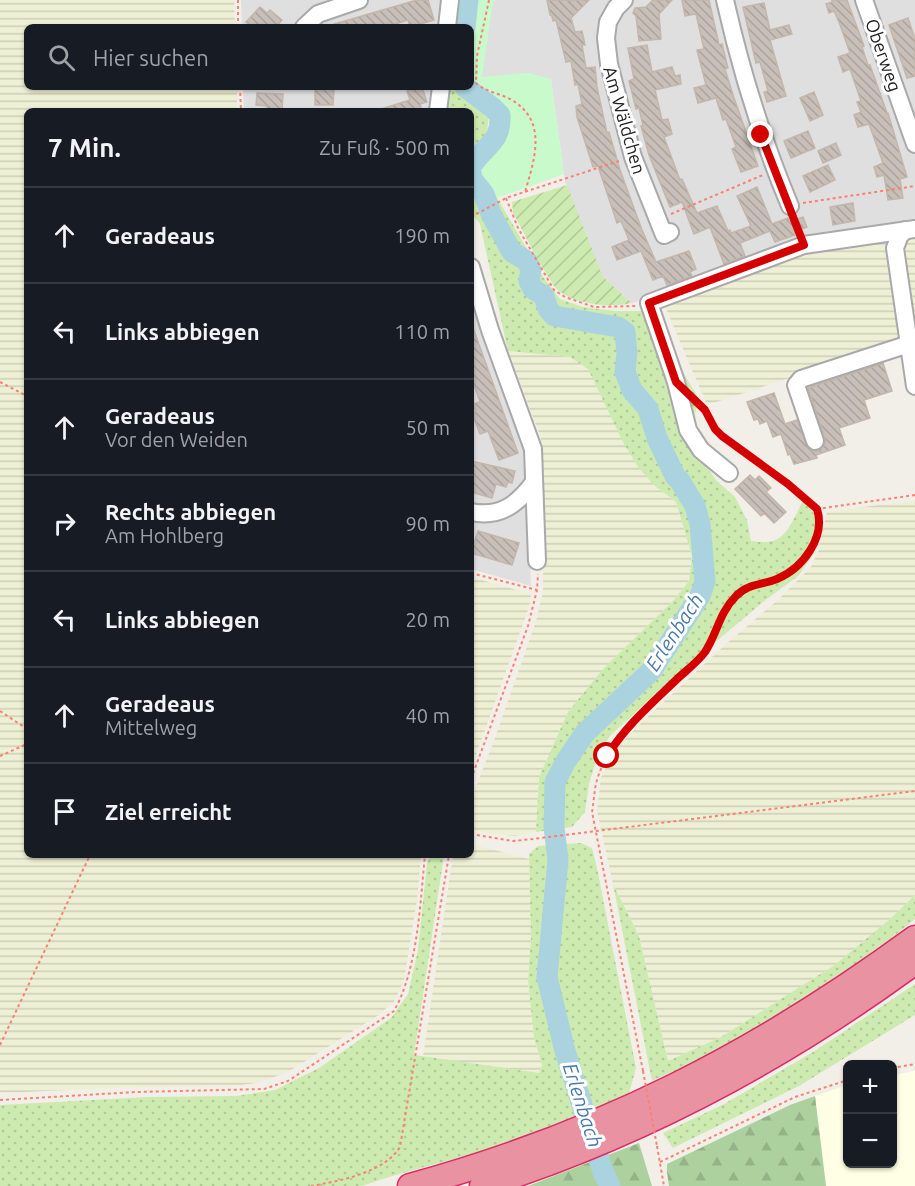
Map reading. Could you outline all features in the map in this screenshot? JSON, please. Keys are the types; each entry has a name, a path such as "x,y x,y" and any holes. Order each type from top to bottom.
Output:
{"highway":[{"path":"482,1186 594,1134 780,1030 915,938"},
{"path":"410,1186 521,1152 594,1134 692,1101 831,1022 915,962"}],"street":[{"path":"307,24 318,14 359,0"},
{"path":"447,24 450,0"},
{"name":"Am Wäldchen","path":"624,0 611,16 606,39 609,64 633,157 664,235 670,232"},
{"path":"725,0 748,91 790,206"},
{"name":"Oberweg","path":"864,0 915,144"},
{"path":"438,108 441,90"},
{"path":"729,473 701,450 688,430 676,382 649,303 804,245 910,229"},
{"path":"910,229 900,235 895,248 915,386"},
{"path":"474,277 490,330 531,439 534,456 537,561"},
{"path":"815,441 796,385 801,379 909,344"},
{"path":"474,512 488,514 504,510 524,496 534,482"}],"path":[{"path":"238,0 238,24"},
{"path":"489,0 477,56 476,83 482,89 524,107 531,120 536,140 536,155 525,192"},
{"path":"240,90 241,108"},
{"path":"474,215 506,198 633,157"},
{"path":"657,219 775,170"},
{"path":"804,245 790,206 915,186"},
{"path":"506,198 518,228 554,290 565,297 594,307 636,306 649,303"},
{"path":"0,382 24,394"},
{"path":"664,1186 592,812 597,781 607,756 638,715 705,652 727,606 742,590 770,582 794,569 810,551 819,522 817,509 778,476 722,436 715,429 705,410 676,382"},
{"path":"817,509 915,495"},
{"path":"474,771 528,626 537,590 537,561"},
{"path":"474,574 537,590"},
{"path":"0,711 24,727"},
{"path":"0,756 24,745"},
{"path":"474,834 513,841 915,791"},
{"path":"0,1045 89,858"},
{"path":"0,1100 136,1092 242,1091 264,1089 288,1082 394,1011 404,993 412,961 425,858"},
{"path":"311,1186 335,1182 380,1167 395,1156 400,1147 448,858"},
{"path":"897,1067 915,1064"},
{"path":"660,1162 795,1097 843,1082"}],"shaded area":[{"path":"0,0 234,0 235,24 24,24 24,90 237,90 237,108 24,108 24,858 421,858 417,900 404,980 394,1002 377,1016 288,1072 260,1082 235,1086 0,1093"},
{"path":"241,0 442,0 439,24 242,24"},
{"path":"495,0 915,0 915,225 632,303 603,277 565,182 551,79 481,78 486,38"},
{"path":"243,90 432,90 429,108 244,108"},
{"path":"915,233 915,352 913,338 707,405 664,304 807,248"},
{"path":"474,296 526,448 531,586 474,570"},
{"path":"508,351 570,357 588,369 654,485 676,502 692,556 689,581 673,601 605,668 568,712 539,777 536,832 514,836 474,830 474,791 536,621 543,592 544,501 541,438"},
{"path":"915,500 915,895 836,964 721,1037 668,1061 639,936 613,884 597,811 601,777 615,750 644,720 726,644 779,599 811,567 818,552 827,512"},
{"path":"474,578 531,594 529,607 474,761"},
{"path":"474,845 529,859 531,938 528,980 534,1038 542,1065 539,1074 423,1057 453,858 474,858"},
{"path":"915,1071 915,1186 826,1186 815,1096 843,1086 843,1168 897,1168 897,1074"}],"green space":[{"path":"476,0 495,0 493,1 482,77 529,73 551,79 564,174 497,198 480,181 479,170 502,136 505,126 504,116 494,102 474,88 473,24"},
{"path":"446,90 465,90 489,111 486,135 474,152 474,108 444,108"},
{"path":"474,172 479,180 495,194 544,278 560,299 583,307 615,311 644,311 666,331 681,369 699,399 688,439 716,480 735,497 747,520 751,541 763,542 779,538 789,527 803,501 816,516 818,541 813,555 798,576 763,602 667,683 610,736 598,755 589,784 585,812 572,827 536,832 539,777 568,712 604,668 673,601 689,581 692,556 676,502 654,485 638,467 624,444 588,369 570,357 508,351 480,224 474,217"},
{"path":"567,185 603,277 632,303 594,304 566,296 554,286 535,255 513,213 512,202"},
{"path":"581,843 592,848 636,1068 629,1094 532,1137 362,1186 0,1186 0,1105 148,1097 236,1096 275,1090 319,1068 391,1018 408,994 418,950 427,863 430,858 444,858 414,1055 539,1073 542,1065 534,1038 528,980 531,938 529,854 538,846"},
{"path":"613,884 639,936 668,1061 721,1037 836,964 915,895 915,919 867,957 791,1009 711,1055 652,1081"},
{"path":"915,984 915,1015 799,1086 673,1148 663,1133 724,1104 813,1052"},
{"path":"815,1096 826,1186 669,1186 667,1164 790,1105"},
{"path":"639,1143 652,1186 528,1186"}],"building":[{"path":"417,0 428,0 434,20 420,24 409,24 408,20 395,24 334,24"},
{"path":"547,0 589,0 571,18 575,32 582,31 586,68 595,67 607,133 609,132 642,230 656,262 689,251 696,269 690,272 692,276 667,285 663,276 653,280 641,251 617,260 612,247 629,240 621,221 617,223 598,166 593,167 577,117 576,106 582,104 578,84 575,85 571,61 566,62 556,20 553,21 550,15"},
{"path":"653,0 672,0 659,14 661,39 639,41 636,16 633,13 635,8 646,7"},
{"path":"682,0 709,0 719,45 722,44 728,68 725,69 758,166 741,172 732,149 736,147 726,119 723,120 716,98 698,103 694,88 706,85 697,50 704,49 696,14 685,16"},
{"path":"832,0 847,0 864,46 862,47 888,113 907,177 900,179 903,198 888,200 884,175 877,177 874,167 883,163 869,124 858,127 854,115 861,112 857,102 861,101 850,69 843,72 838,57 850,53 834,11 829,13 826,4"},
{"path":"764,3 770,30 789,25 792,34 770,40 786,96 767,102 764,92 768,91 760,62 756,63 743,7"},
{"path":"260,7 267,13 270,10 282,20 279,24 248,24 246,22"},
{"path":"908,18 915,39 915,76 907,78 889,25"},
{"path":"647,45 652,72 672,67 675,76 680,75 681,84 655,90 662,120 668,119 672,134 664,137 680,180 682,179 697,213 717,206 731,233 751,226 737,196 757,187 772,224 788,218 790,222 803,217 807,227 794,232 795,235 775,242 770,231 740,243 745,256 724,264 710,227 694,234 682,202 670,207 649,155 639,108 636,109 629,81 634,79 628,48"},
{"path":"315,90 334,90 333,105 315,105"},
{"path":"423,90 427,102 420,104 421,108 384,108 410,100 407,91"},
{"path":"814,92 823,115 810,121 800,98"},
{"path":"257,93 283,94 282,108 256,105"},
{"path":"808,131 815,148 791,158 784,141"},
{"path":"836,143 841,155 823,163 818,151"},
{"path":"828,165 835,180 810,192 803,176"},
{"path":"853,203 855,221 833,225 830,207"},
{"path":"474,331 518,453 499,460 488,431 480,434 474,418 476,412 474,404 480,402 474,385"},
{"path":"883,363 892,391 864,400 870,418 839,428 845,445 816,455 817,458 794,464 790,454 788,455 781,434 773,437 767,421 760,424 758,419 754,420 747,402 774,393 785,424 797,420 808,448 812,451 819,451 825,444 825,438 808,388"},
{"path":"474,462 515,471 512,483 508,482 506,487 496,484 492,498 474,493"},
{"path":"750,475 755,480 759,476 771,488 766,492 786,512 774,523 764,513 761,516 735,489"},
{"path":"478,531 519,543 512,565 474,554"}],"waterway":[{"name":"Erlenbach","path":"465,24 468,0"},
{"name":"Erlenbach","path":"469,90 500,115 500,124 495,138 474,163"},
{"name":"Erlenbach","path":"474,182 484,194 491,214 512,252 527,261 531,270 529,281 533,289 544,296 548,309 554,316 618,327 625,332 627,353 625,372 632,390 648,409 657,438 675,476 695,506 700,524 705,581 700,596 652,670 585,733 555,782 554,827 558,860 547,977 565,1051 603,1172 610,1186"}],"route":[{"path":"607,756 638,715 705,652 718,621 735,597 742,590 770,582 794,569 810,551 816,538 819,522 817,509 788,484 722,436 715,429 705,410 676,382 649,303 804,245 761,135"}]}
